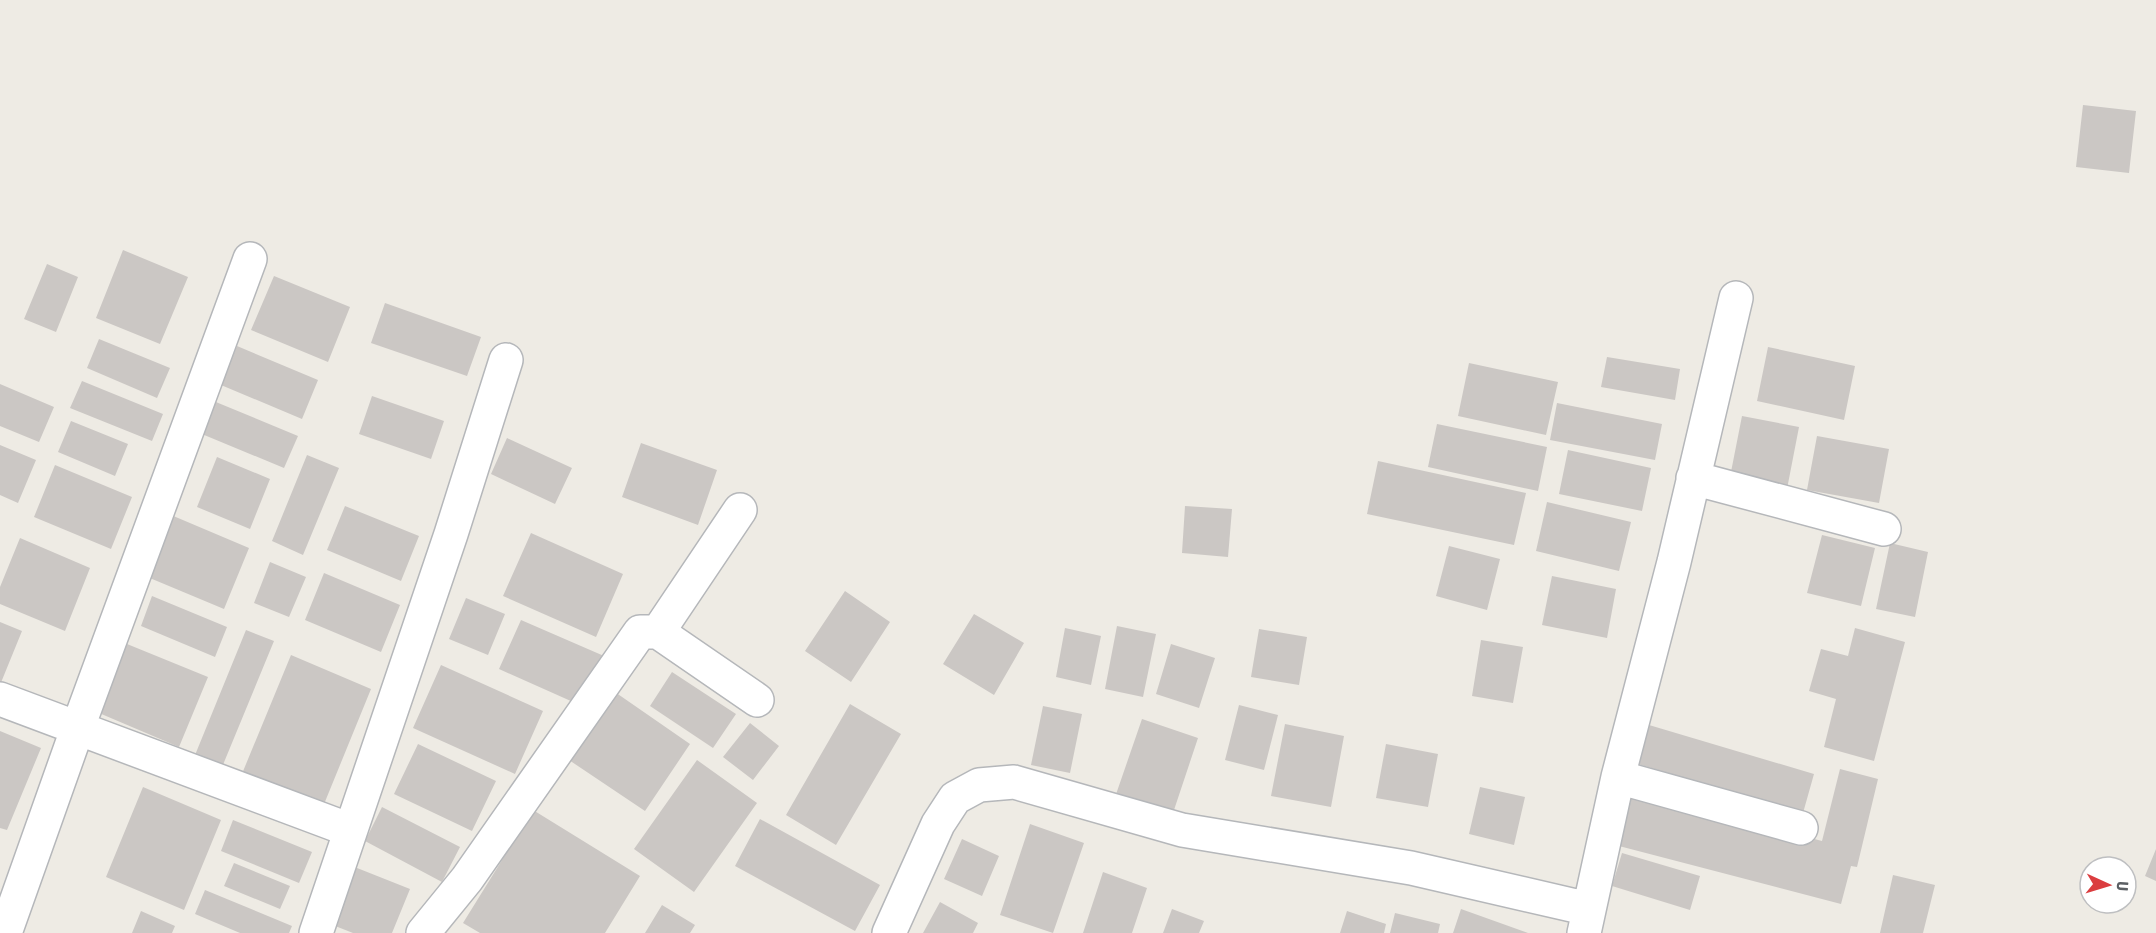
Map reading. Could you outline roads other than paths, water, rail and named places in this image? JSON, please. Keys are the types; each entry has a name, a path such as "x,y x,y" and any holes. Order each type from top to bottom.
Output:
{"street":[{"path":"5,933 250,259"},
{"path":"889,933 938,824 955,798 979,785 1014,782 1182,830 1411,868 1586,921 1618,777 1694,478 1736,298"},
{"path":"316,933 451,534 506,360"},
{"path":"1694,478 1884,529"},
{"path":"658,632 740,510"},
{"path":"438,928 467,879 640,632 658,632 757,700"},
{"path":"0,699 350,830"},
{"path":"1618,777 1801,828"}]}
